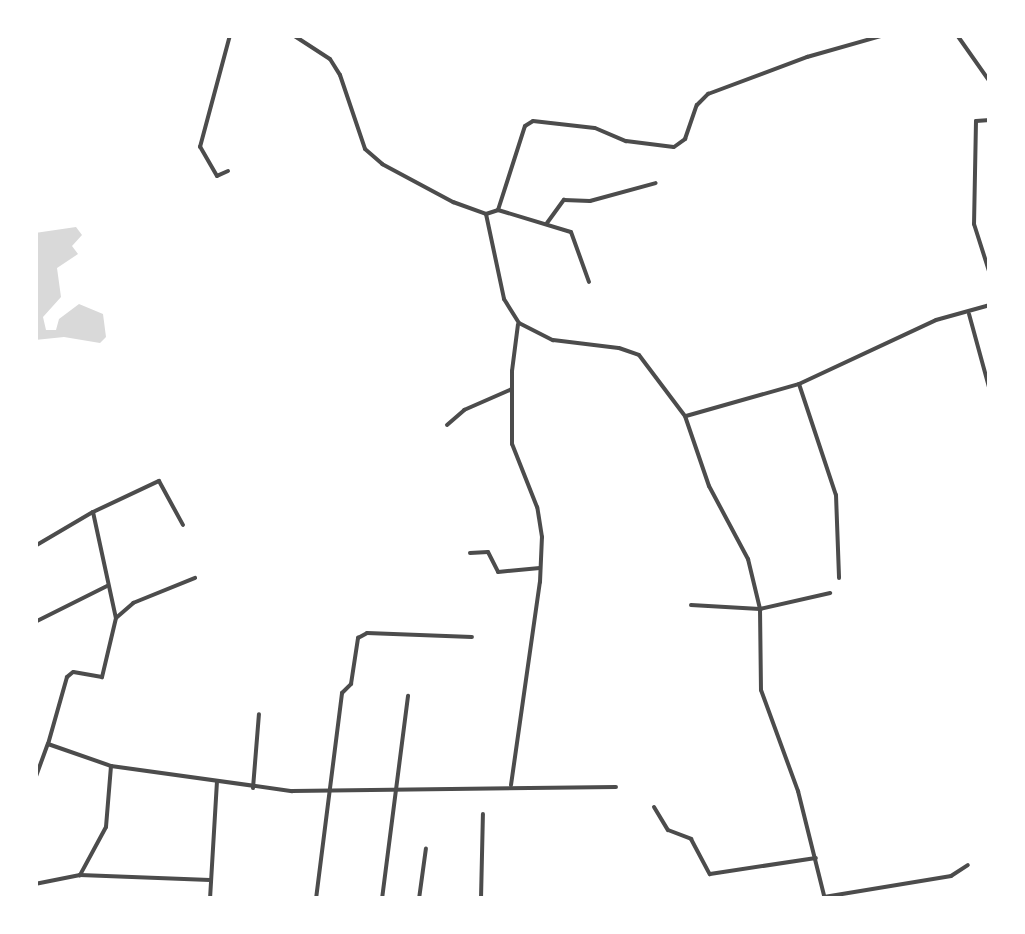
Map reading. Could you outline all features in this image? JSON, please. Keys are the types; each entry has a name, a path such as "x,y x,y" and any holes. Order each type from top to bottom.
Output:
{"street":[{"path":"228,170 217,176 200,147 230,35"},
{"path":"293,35 330,59 340,75 365,149 396,172 486,214 498,210 571,232 590,282"},
{"path":"498,210 525,126 533,121 594,128 626,140 674,147 685,140 698,105 708,94 807,57 885,35"},
{"path":"957,35 990,82"},
{"path":"990,120 976,121 974,224 990,274"},
{"path":"547,224 564,200 590,201 656,183"},
{"path":"486,214 504,299 518,323 553,340 619,348 639,355 685,416 708,486 748,559 760,609 761,690 816,858 824,898 951,876 968,864"},
{"path":"685,416 799,384 936,320 990,305"},
{"path":"968,314 990,391"},
{"path":"512,785 540,568 541,525 512,444 518,323"},
{"path":"799,384 836,495 839,578"},
{"path":"447,425 480,402 512,389"},
{"path":"35,546 160,481 184,525"},
{"path":"35,778 67,677 73,672 102,677 116,618 94,512"},
{"path":"470,552 488,552 498,572 540,568"},
{"path":"116,618 133,603 195,578"},
{"path":"35,622 108,586"},
{"path":"691,605 760,609 830,593"},
{"path":"316,899 342,693 351,684 355,646 361,634 472,637"},
{"path":"382,899 408,696"},
{"path":"253,788 259,714"},
{"path":"48,744 110,766 253,788 396,791 512,785 616,787"},
{"path":"80,875 106,826 110,766"},
{"path":"210,899 217,781"},
{"path":"654,807 668,830 691,840 710,874 816,858"},
{"path":"481,899 483,814"},
{"path":"419,899 426,848"},
{"path":"35,884 80,875 210,880"}],"shaded area":[{"path":"76,227 82,235 72,246 78,254 57,268 61,297 43,317 46,330 56,330 59,319 79,304 103,314 106,337 100,343 64,337 35,340 35,233"}]}
